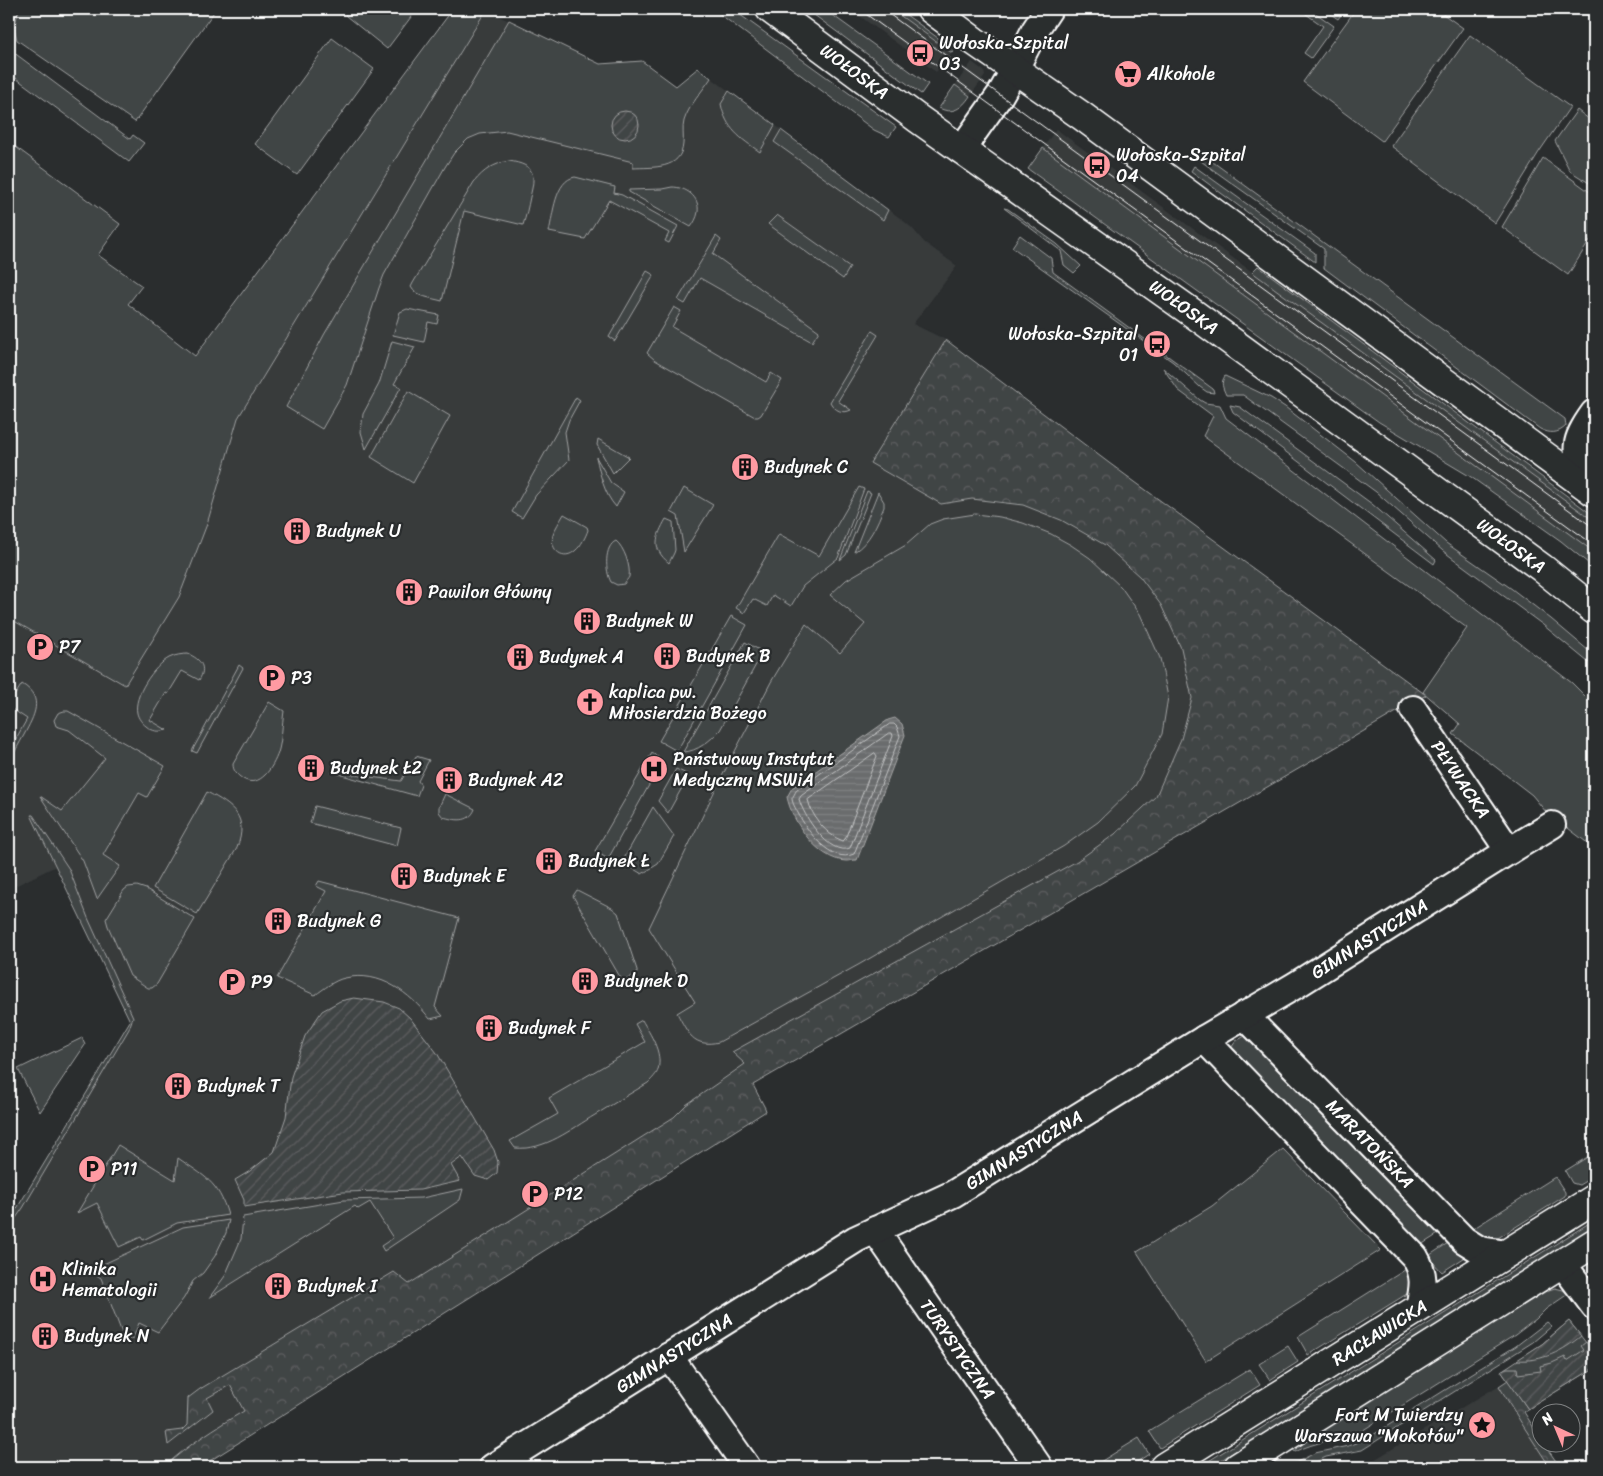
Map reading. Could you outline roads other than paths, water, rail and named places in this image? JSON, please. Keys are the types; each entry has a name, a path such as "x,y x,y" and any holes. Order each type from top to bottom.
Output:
{"main road":[{"name":"WOŁOSKA","path":"770,9 961,150 1194,314 1534,562 1594,610"},
{"path":"931,9 1306,279 1591,490"},
{"name":"RACŁAWICKA","path":"1164,1467 1594,1199"},
{"path":"1238,1467 1594,1243"}],"street":[{"path":"961,150 1000,95 1034,30 1049,9"},
{"path":"1591,490 1578,456 1578,440 1594,413"},
{"name":"PŁYWACKA","path":"1413,709 1509,851"},
{"name":"GIMNASTYCZNA","path":"493,1467 856,1239 953,1194 1204,1039 1296,985 1552,825"},
{"name":"MARATOŃSKA","path":"1244,1015 1464,1240 1480,1250 1507,1254"},
{"path":"1204,1039 1415,1257 1421,1266 1423,1275 1419,1308"},
{"name":"TURYSTYCZNA","path":"875,1230 1039,1467"},
{"path":"1562,1263 1594,1306"},
{"path":"669,1356 747,1467"}],"water":[{"path":"895,718 902,724 905,735 857,860 846,861 836,859 816,847 800,828 787,797 792,788 888,720"}],"tram line":[{"path":"859,9 1594,545"},
{"path":"882,9 1594,528"}],"place":[{"name":"Wołoska-Szpital 03","path":"920,53"},
{"name":"Alkohole","path":"1128,74"},
{"name":"Wołoska-Szpital 04","path":"1097,165"},
{"name":"Wołoska-Szpital 01","path":"1157,344"},
{"name":"Budynek C","path":"745,467"},
{"name":"Budynek U","path":"297,531"},
{"name":"Pawilon Główny","path":"409,592"},
{"name":"Budynek W","path":"587,621"},
{"name":"P7","path":"40,647"},
{"name":"Budynek B","path":"667,656"},
{"name":"Budynek A","path":"520,657"},
{"name":"P3","path":"272,678"},
{"name":"kaplica pw. Miłosierdzia Bożego","path":"590,702"},
{"name":"Budynek Ł2","path":"311,768"},
{"name":"Państwowy Instytut Medyczny MSWiA","path":"654,769"},
{"name":"Budynek A2","path":"449,780"},
{"name":"Budynek Ł","path":"549,861"},
{"name":"Budynek E","path":"404,876"},
{"name":"Budynek G","path":"278,921"},
{"name":"Budynek D","path":"585,981"},
{"name":"P9","path":"232,982"},
{"name":"Budynek F","path":"489,1028"},
{"name":"Budynek T","path":"178,1086"},
{"name":"P11","path":"92,1169"},
{"name":"P12","path":"535,1194"},
{"name":"Klinika Hematologii","path":"43,1279"},
{"name":"Budynek I","path":"278,1286"},
{"name":"Budynek N","path":"45,1336"},
{"name":"Fort M Twierdzy Warszawa \"Mokotów\"","path":"1482,1425"}]}
